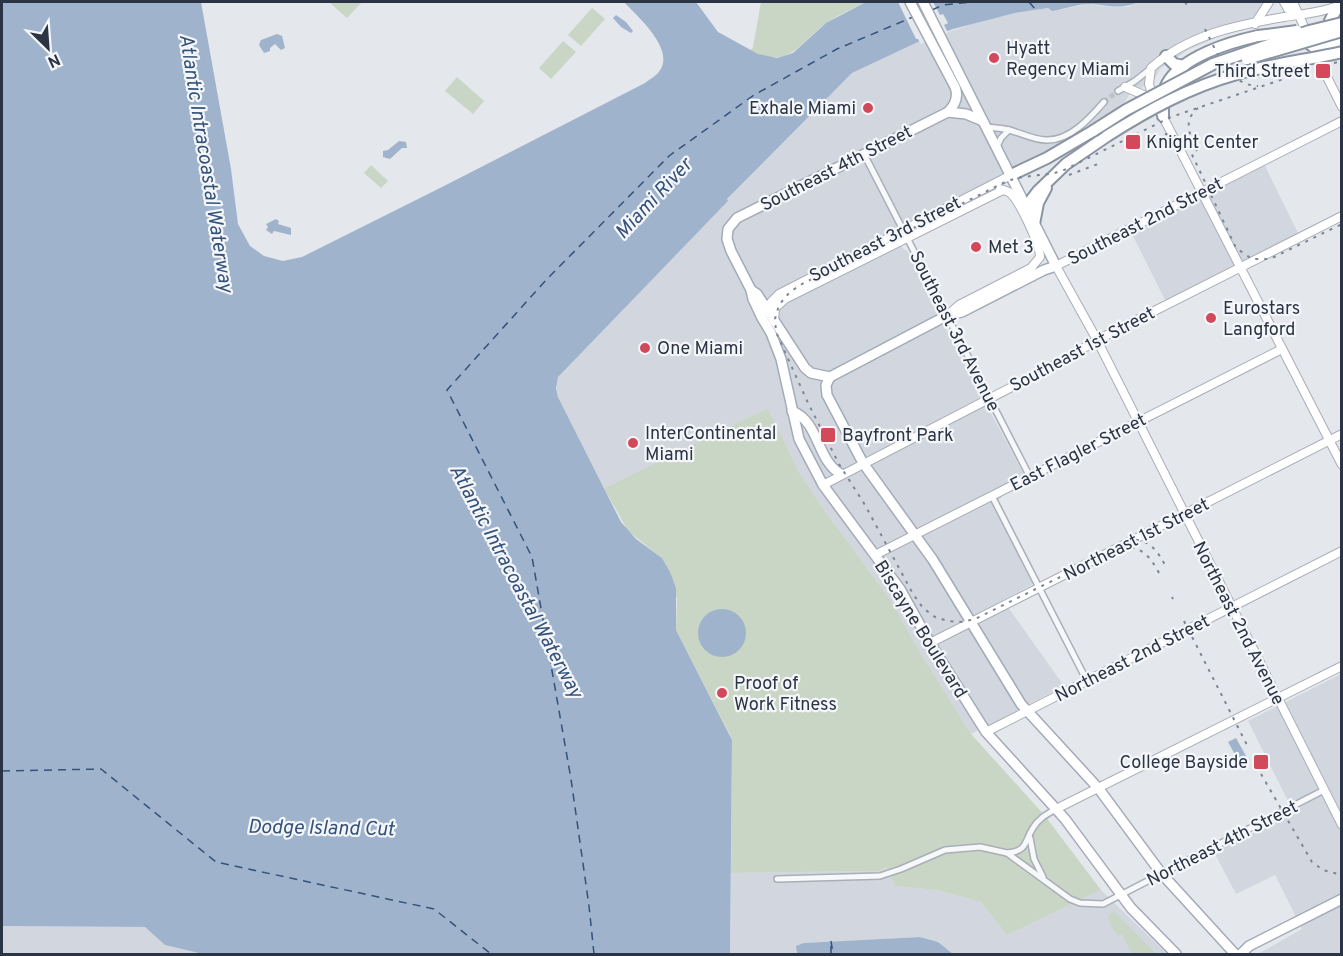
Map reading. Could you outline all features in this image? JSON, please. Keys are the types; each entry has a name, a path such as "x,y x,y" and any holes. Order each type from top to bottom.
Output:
{"highway":[{"path":"1341,5 1327,25 1331,37 1341,41"},
{"path":"1011,175 1053,155 1141,102 1201,73 1213,64 1310,31 1341,23"},
{"path":"1163,116 1163,97 1167,84 1184,66 1220,47 1258,36 1310,31"},
{"path":"1311,45 1321,46 1341,41"},
{"path":"1201,73 1341,41"},
{"path":"1029,212 1031,200 1066,164 1149,111 1209,82 1341,41"},
{"path":"1166,56 1174,64 1184,66"},
{"path":"1034,224 1038,203 1047,183"}],"main road":[{"path":"910,2 985,124 1056,266"},
{"path":"923,2 951,67 957,93 956,102 948,112"},
{"path":"1255,24 1269,2"},
{"path":"1284,2 1288,9 1298,16"},
{"path":"1293,2 1321,65"},
{"path":"1341,5 1311,15 1285,17 1206,35 1187,43 1151,68 1149,84 1154,99 1341,465"},
{"path":"1326,75 1341,107"},
{"path":"1121,89 1154,99"},
{"path":"948,112 966,114 985,124"},
{"name":"Southeast 4th Street","path":"728,229 737,218 948,112"},
{"name":"Southeast 2nd Street","path":"830,377 948,315 962,312 1056,266 1341,121"},
{"name":"Southeast 3rd Street","path":"769,312 772,300 779,294 1011,175"},
{"path":"990,185 1009,193 1019,206"},
{"name":"Southeast 3rd Street","path":"774,321 775,308 783,300 1002,190"},
{"path":"1019,192 1019,206"},
{"name":"Southeast 2nd Street","path":"948,315 959,304 1031,268 1040,257 1039,249 1019,206"},
{"name":"Southeast 1st Street","path":"823,485 1062,361 1097,340 1341,216"},
{"name":"Biscayne Boulevard","path":"728,229 727,239 731,251 771,333 781,359 801,443 823,485 905,596 930,643 986,732 1056,809 1120,896 1176,954"},
{"name":"Northeast 2nd Avenue","path":"1056,266 1097,340 1341,825"},
{"path":"751,290 757,294 805,368 811,373 830,377 826,385 827,395 862,464 937,566 1027,711 1099,789 1161,873 1235,954"},
{"path":"769,312 771,333"},
{"name":"East Flagler Street","path":"875,555 1282,349"},
{"path":"792,411 806,420 832,468 842,474"},
{"name":"Northeast 1st Street","path":"930,643 1341,434"},
{"name":"Northeast 2nd Street","path":"986,732 1341,551"},
{"path":"1056,809 1341,666"},
{"path":"1241,954 1249,946 1341,899"}],"street":[{"path":"1121,89 1151,68"},
{"path":"985,124 1041,140 1057,139 1086,121 1104,102"},
{"path":"997,149 1001,138 1009,130"},
{"name":"Southeast 3rd Avenue","path":"864,154 1030,477"},
{"path":"992,496 1087,681"},
{"name":"Northeast 4th Street","path":"1007,853 1070,899 1080,903 1103,904 1324,790"},
{"path":"1045,880 1034,859 1030,837 1031,831 1039,820 1056,809"},
{"path":"777,879 880,876 901,870 940,852 963,847 987,847 1007,853 1021,849 1030,837"}],"shaded area":[{"path":"1138,2 1265,2 1249,21 1246,29 1223,35 1188,50 1160,69 1153,82 1130,93 1125,102 1050,150 893,233 899,245 908,252 934,307 1028,482 1004,494 993,507 1033,584 1003,600 1064,686 971,734 918,649 892,602 799,472 768,408 604,488 558,397 556,384 558,377 573,360 728,201 727,199 852,73 920,41 985,20 1048,8 1052,11 1088,4 1129,7"},
{"path":"1264,164 1298,233 1165,300 1131,232"},
{"path":"1341,674 1341,954 1258,954 1302,929 1275,875 1236,894 1214,852 1294,813 1248,721"},
{"path":"888,867 895,886 937,890 981,902 1007,935 1101,890 1167,954 953,954 938,942 920,937 804,943 796,952 797,954 730,954 731,873 878,871"},
{"path":"2,926 145,927 165,945 203,954 2,954"}],"green space":[{"path":"329,2 362,2 347,18"},
{"path":"761,2 866,2 830,21 792,52 775,57 750,51 753,47"},
{"path":"592,8 605,19 581,46 568,35"},
{"path":"563,41 576,52 551,79 539,68"},
{"path":"457,77 484,101 473,114 445,91"},
{"path":"371,165 388,181 381,188 364,173"},
{"name":"Bayfront Park","path":"768,408 799,472 892,602 918,649 971,734 1045,816 1101,890 1007,935 981,902 937,890 895,886 887,867 878,871 731,873 732,745 730,735 676,630 677,599 662,558 628,531 604,488"},
{"path":"1114,911 1156,954 1132,954 1122,934 1117,936 1108,919"}],"water":[{"path":"2,2 201,2 231,169 238,224 250,246 264,256 283,261 302,257 654,77 662,65 663,56 660,46 654,35 624,2 696,2 718,32 758,54 777,58 793,53 826,23 866,2 1138,2 1121,6 1085,4 1052,11 1048,8 1015,13 953,29 920,41 852,73 727,199 728,201 558,377 556,388 558,397 621,522 636,539 662,558 670,572 676,588 676,630 732,740 730,954 203,954 165,945 145,927 2,926"},
{"path":"616,15 626,22 633,31 631,33 613,18"},
{"path":"277,34 282,36 285,48 281,50 275,44 270,51 264,53 259,45 261,40"},
{"path":"399,141 406,142 407,148 402,148 390,159 383,157 383,151 388,150"},
{"path":"276,219 279,221 278,224 291,228 291,235 274,231 272,234 266,230 268,227 266,224"},
{"path":"722,609 739,616 746,633 739,650 722,657 705,650 698,633 705,616"},
{"path":"1236,738 1246,756 1238,760 1228,742"},
{"path":"920,937 938,942 953,954 797,954 796,946 804,943"}],"pier":[{"path":"898,2 933,2 940,15 943,14 948,23 944,25 948,33 921,44 916,39"}],"ferry route":[{"path":"932,10 943,5 972,2"},
{"path":"1029,2 1036,10"},
{"path":"594,954 571,779 532,557 447,390 547,279 669,156 754,95 837,49 913,17"},
{"path":"2,771 101,769 216,862 434,909 491,954"},
{"path":"831,941 833,954"},
{"path":"831,945 831,954"}],"tunnel":[{"path":"1104,102 1118,91"}],"railway":[{"path":"1205,29 1219,57 1231,74 1239,80 1258,86"},
{"path":"1334,63 1342,61"},
{"path":"1159,573 1144,553 1133,548 1119,548 975,619 962,622 935,617 923,608 913,594 865,505 839,464 808,403 776,332 775,319 779,305 800,285 1003,183 1017,178 1062,171 1171,117 1307,71"},
{"path":"1197,151 1190,134 1189,123 1198,108"},
{"path":"1165,134 1175,136 1188,146 1236,248 1252,259 1270,259 1342,224"},
{"path":"1069,175 1098,164"},
{"path":"1127,540 1147,543 1160,556 1167,569"},
{"path":"1184,621 1249,749"},
{"path":"1261,774 1312,862 1323,870 1342,875"}],"place":[{"name":"Hyatt Regency Miami","path":"994,58"},
{"name":"Third Street","path":"1323,71"},
{"name":"Exhale Miami","path":"868,108"},
{"name":"Knight Center","path":"1133,142"},
{"name":"Met 3","path":"976,247"},
{"name":"Eurostars Langford","path":"1211,318"},
{"name":"One Miami","path":"645,348"},
{"name":"Bayfront Park","path":"828,435"},
{"name":"InterContinental Miami","path":"633,443"},
{"name":"Proof of Work Fitness","path":"722,693"},
{"name":"College Bayside","path":"1261,762"}],"water label":[{"name":"Atlantic Intracoastal Waterway","path":"207,163"},
{"name":"Miami River","path":"653,198"},
{"name":"Atlantic Intracoastal Waterway","path":"517,581"},
{"name":"Dodge Island Cut","path":"321,827"}]}
